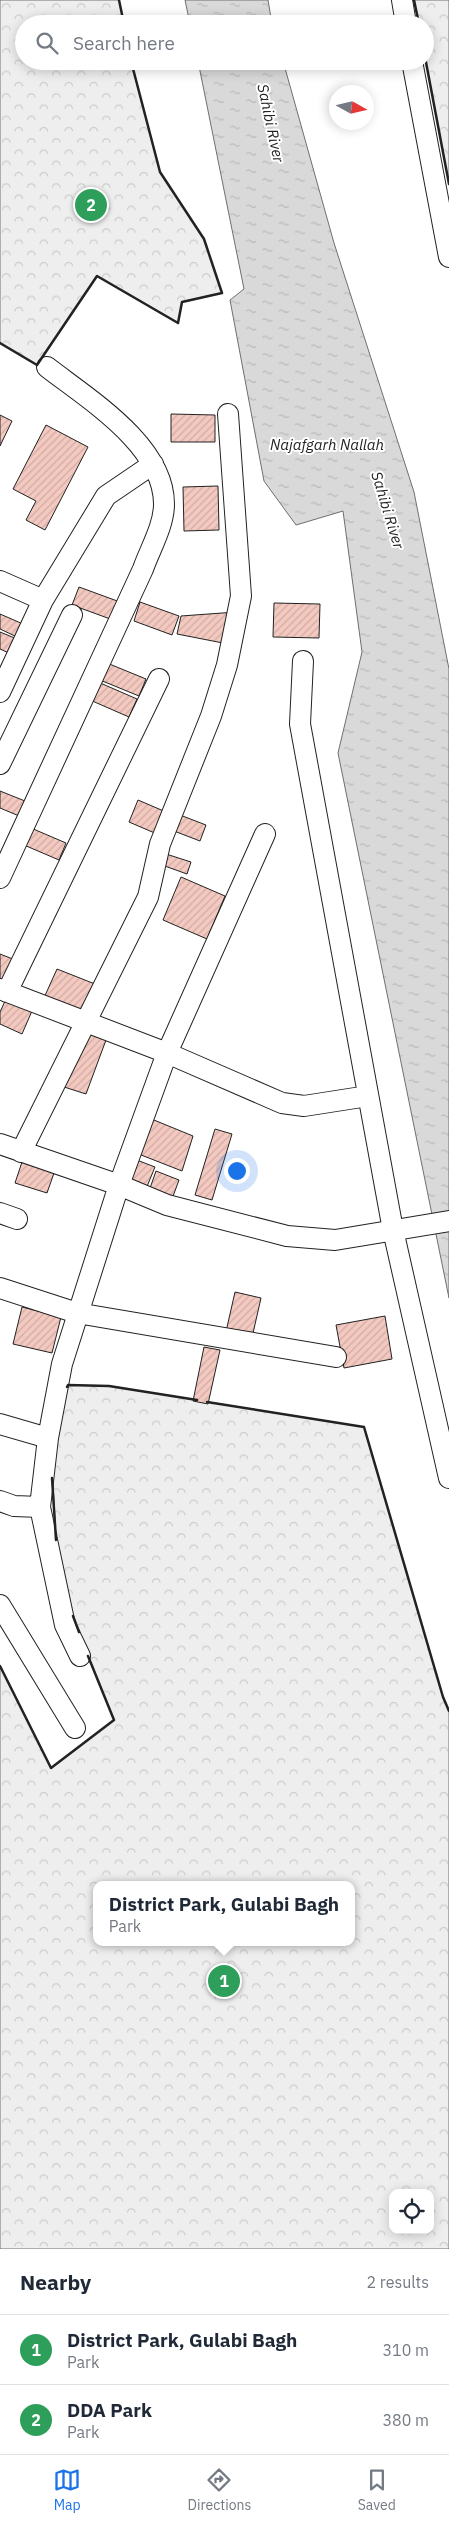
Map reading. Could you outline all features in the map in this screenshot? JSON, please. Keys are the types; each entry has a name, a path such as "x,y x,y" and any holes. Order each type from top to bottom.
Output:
{"street":[{"path":"402,0 404,15"},
{"path":"414,70 449,257"},
{"path":"0,878 143,569 158,530 164,505 161,484 153,464 120,424 47,367"},
{"path":"21,1152 84,1022 148,897 160,844 211,716 236,628 241,596 228,414"},
{"path":"0,692 43,600 106,496 153,464"},
{"path":"0,581 43,600"},
{"path":"0,764 72,615"},
{"path":"303,661 300,724 393,1230 449,1478"},
{"path":"159,679 4,991 167,1052 282,1103 304,1106 368,1096"},
{"path":"80,1656 65,1625 40,1508 48,1438 62,1364 119,1185 167,1052 265,834"},
{"path":"0,1144 119,1185 168,1205 287,1236 335,1240 449,1221"},
{"path":"0,1288 77,1314 336,1357"},
{"path":"0,1424 48,1438"},
{"path":"0,1502 14,1506 40,1508"},
{"path":"0,1605 74,1728"}],"green space":[{"path":"0,0 119,0 122,15 15,15 15,70 133,70 160,172 204,239 222,293 182,302 178,323 97,276 37,365 0,343"},
{"path":"414,0 449,0 449,184 427,70 434,70 434,15 417,15"},
{"path":"68,1385 109,1386 364,1427 443,1697 449,1711 449,2249 0,2249 0,1666 51,1768 114,1720 71,1612 56,1539 52,1464"}],"water":[{"path":"185,0 268,0 270,15 188,15"},
{"name":"Najafgarh Nallah","path":"200,70 286,70 334,243 414,492 449,669 449,1298 338,753 362,652 343,511 296,525 264,481 230,300 244,289"}],"building":[{"path":"171,414 215,415 215,442 171,442"},
{"path":"0,415 12,421 0,446"},
{"path":"46,425 88,447 45,530 26,520 36,501 13,489"},
{"path":"218,486 219,530 184,531 183,487"},
{"path":"79,587 120,602 113,620 72,605"},
{"path":"140,602 179,616 172,635 134,621"},
{"path":"274,603 320,604 319,638 273,637"},
{"path":"236,612 228,644 177,634 181,616"},
{"path":"0,614 23,624 17,637 0,629"},
{"path":"0,632 17,639 11,654 0,649"},
{"path":"107,663 146,679 139,696 100,680"},
{"path":"98,682 137,699 129,717 90,700"},
{"path":"0,791 30,803 24,818 0,808"},
{"path":"138,800 166,812 157,834 129,822"},
{"path":"180,815 206,825 200,841 174,831"},
{"path":"31,828 66,843 59,860 24,845"},
{"path":"166,854 191,862 187,874 162,865"},
{"path":"181,877 225,896 207,939 163,920"},
{"path":"0,954 18,961 0,984"},
{"path":"57,969 95,984 80,1015 43,1000"},
{"path":"6,999 32,1011 22,1034 0,1024 0,1012"},
{"path":"86,1033 106,1040 86,1094 61,1086"},
{"path":"149,1118 193,1136 182,1171 136,1153"},
{"path":"215,1129 232,1134 212,1200 195,1195"},
{"path":"134,1159 155,1167 146,1189 125,1181"},
{"path":"22,1162 54,1173 47,1193 15,1183"},
{"path":"156,1171 179,1180 172,1199 149,1191"},
{"path":"235,1292 261,1298 251,1342 225,1336"},
{"path":"22,1307 61,1317 52,1353 13,1344"},
{"path":"385,1316 392,1359 344,1368 336,1325"},
{"path":"204,1347 220,1350 208,1404 193,1401"}],"wall":[{"path":"119,0 122,15"},
{"path":"414,0 417,15"},
{"path":"0,343 37,365 97,276 178,323 182,302 222,293 204,239 160,172 133,70"},
{"path":"427,70 449,184"},
{"path":"67,1387 68,1385 109,1386 197,1400"},
{"path":"207,1402 364,1427 443,1697 449,1711"},
{"path":"52,1478 56,1540"},
{"path":"73,1616 79,1632"},
{"path":"0,1666 51,1768 114,1720 88,1656"}],"place":[{"name":"DDA Park","path":"91,205"},
{"name":"District Park, Gulabi Bagh","path":"224,1981"}],"water label":[{"name":"Sahibi River","path":"271,123"},
{"name":"Sahibi River","path":"388,510"}]}
